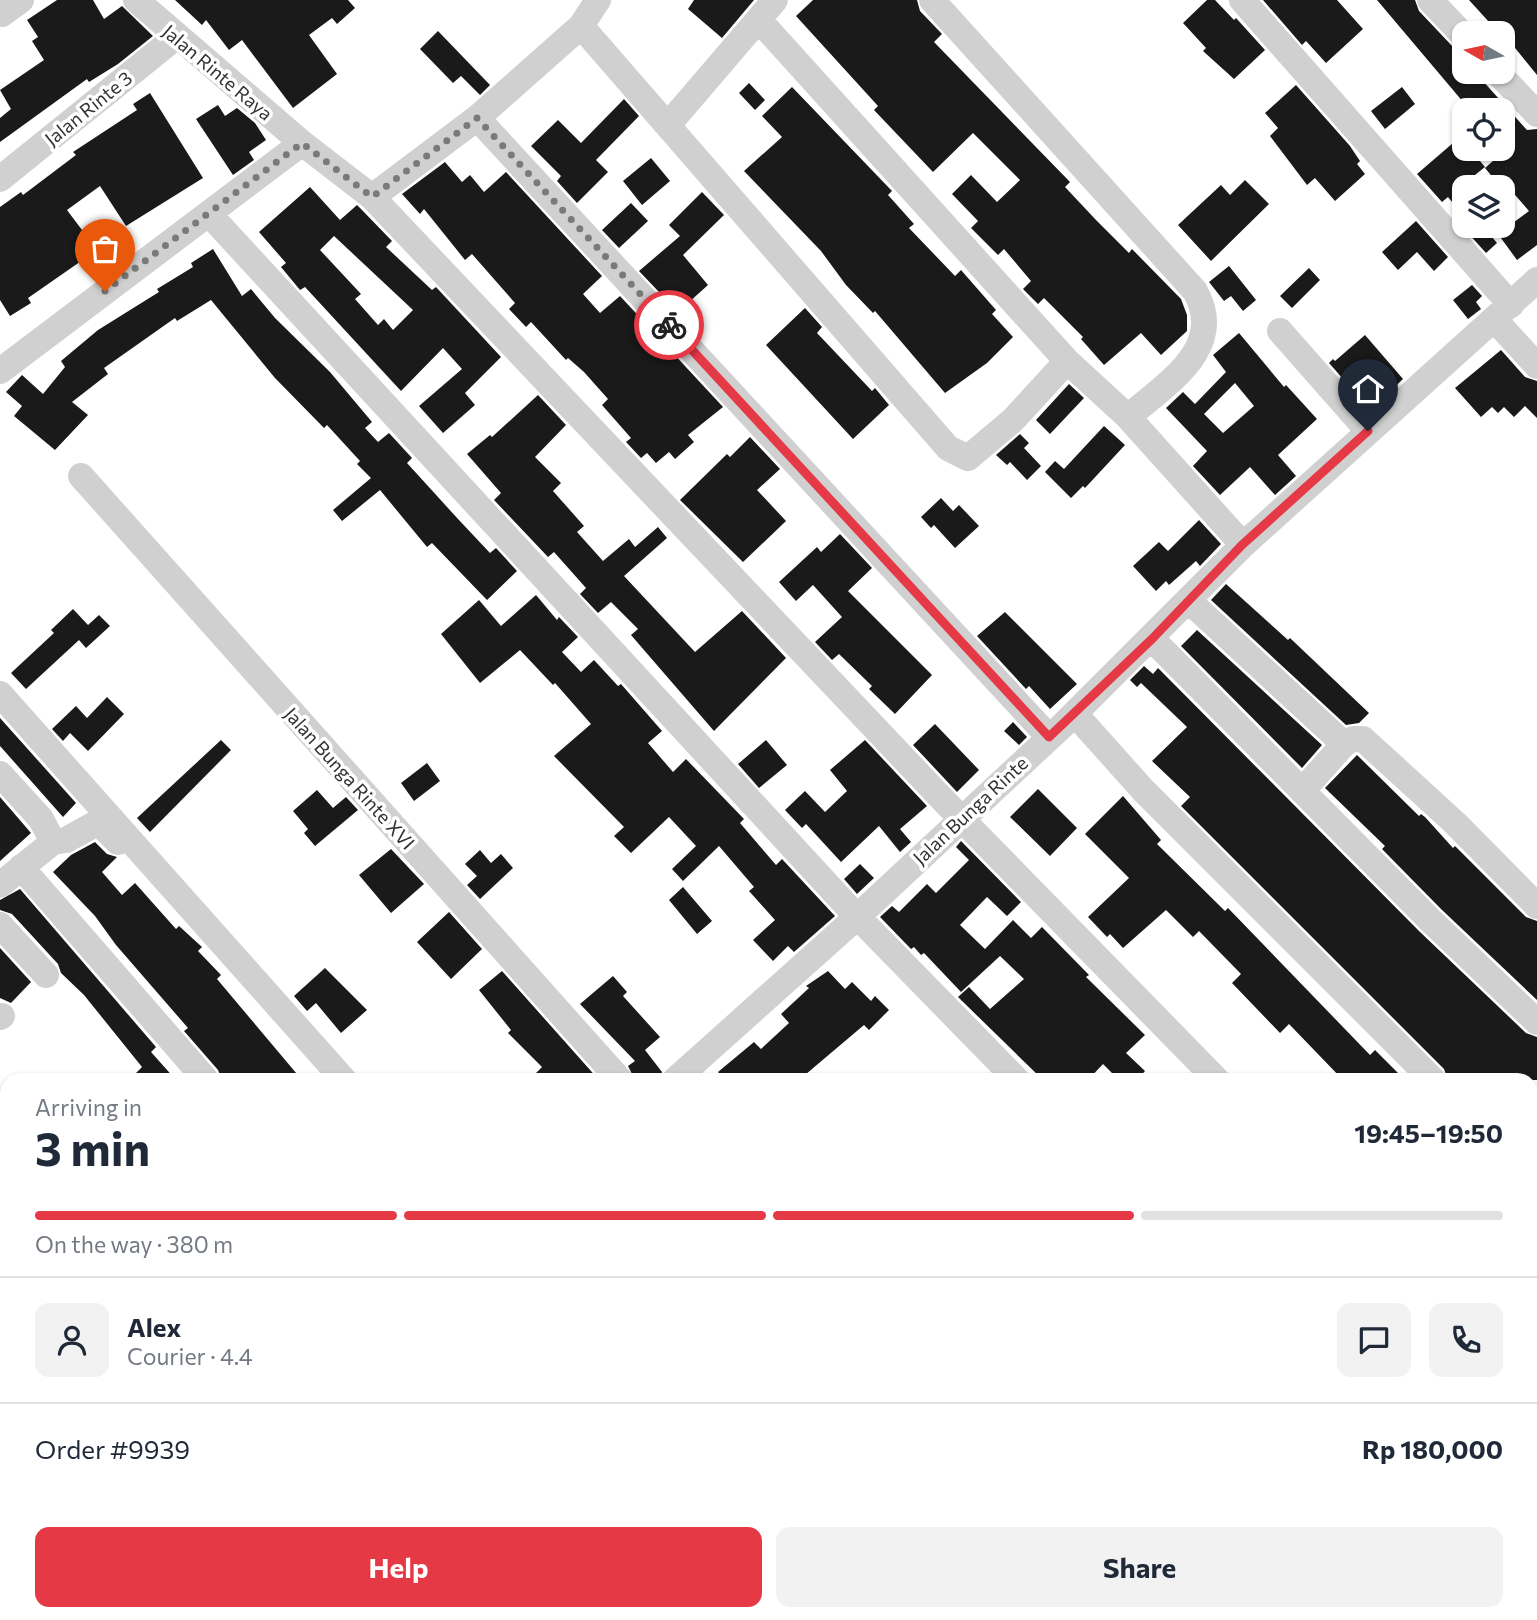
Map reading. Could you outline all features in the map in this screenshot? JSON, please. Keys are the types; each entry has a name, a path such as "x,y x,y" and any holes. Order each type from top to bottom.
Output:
{"street":[{"name":"Jalan Rinte Raya","path":"136,0 302,143 372,197 961,818 1210,1073"},
{"path":"372,197 477,118 580,26 598,0"},
{"path":"932,0 1195,291 1205,309 1204,339 1193,356 1128,417"},
{"path":"1242,0 1502,312 1537,366"},
{"path":"1430,0 1452,23"},
{"path":"668,125 767,10 1067,361 1128,417 1242,545"},
{"path":"580,26 948,448 968,458 996,435 1067,361"},
{"name":"Jalan Rinte 3","path":"0,178 176,37"},
{"path":"1508,84 1537,114"},
{"path":"477,118 1062,726 1143,790 1403,1073"},
{"path":"0,371 302,143"},
{"path":"209,214 857,917 1010,1073"},
{"name":"Jalan Bunga Rinte","path":"684,1073 857,917 1062,726 1152,639 1242,545 1537,280"},
{"path":"1280,331 1368,431"},
{"name":"Jalan Bunga Rinte XVI","path":"81,476 614,1073"},
{"path":"1189,601 1344,744"},
{"path":"1152,639 1537,1022"},
{"path":"0,694 338,1073"},
{"path":"1302,791 1344,744 1353,739 1363,739 1537,906"},
{"path":"0,774 41,819 53,842"},
{"path":"0,885 53,842 66,840 95,824 111,833 316,1073"},
{"path":"21,867 200,1073"},
{"path":"0,925 46,975"},
{"path":"1277,936 1425,1073"}],"building":[{"path":"57,0 93,0 104,19 122,6 153,36 118,64 89,82 87,79 0,142 0,118 11,109 0,90 44,60 32,41 38,37 27,20"},
{"path":"175,0 348,0 355,8 337,24 332,18 309,35 337,74 293,108 242,40 229,50 206,20 202,25"},
{"path":"694,0 754,0 722,38 688,9"},
{"path":"813,0 917,0 920,11 942,34 934,42 1070,182 1065,187 1096,220 1129,253 1132,249 1181,299 1187,315 1187,331 1161,355 1141,333 1104,365 1081,339 1083,337 1044,298 1038,304 1023,289 1031,281 1004,249 998,255 971,228 978,221 952,194 971,175 997,202 1020,180 973,133 933,172 874,110 878,106 796,16"},
{"path":"1207,0 1215,0 1234,20 1236,18 1265,50 1234,79 1203,51 1206,48 1183,23"},
{"path":"1263,0 1337,0 1363,29 1326,63 1306,41 1302,45"},
{"path":"1377,0 1415,0 1419,11 1452,46 1452,84 1486,84 1498,98 1460,98"},
{"path":"1469,0 1537,0 1537,75 1516,49 1516,21 1488,21"},
{"path":"438,31 490,85 480,95 461,76 453,83 420,49"},
{"path":"749,83 765,100 755,110 739,93"},
{"path":"1296,85 1350,146 1360,161 1357,164 1365,174 1335,201 1315,178 1307,185 1270,136 1278,128 1265,113"},
{"path":"792,87 892,191 888,195 914,224 909,228 955,276 961,270 996,310 992,314 1013,337 987,363 945,393 875,311 873,313 846,285 821,251 744,171 782,137 762,116"},
{"path":"1402,87 1415,104 1385,129 1371,111"},
{"path":"150,93 203,178 126,226 100,186 67,210 97,250 28,298 31,303 10,316 0,300 0,207 21,192 23,195 76,155 73,152 137,110 133,104"},
{"path":"624,99 639,116 596,160 608,172 577,203 557,181 561,176 531,146 558,120 581,143"},
{"path":"218,105 225,116 237,108 255,123 266,140 249,152 254,160 233,175 196,119"},
{"path":"1515,117 1527,130 1537,129 1537,245 1517,260 1501,238 1515,238 1515,221 1529,211 1515,195 1515,175 1491,175 1485,168 1493,161 1515,161"},
{"path":"1452,144 1452,161 1480,161 1485,167 1475,175 1452,175 1452,202 1448,197 1442,202 1417,174"},
{"path":"651,158 670,181 642,205 623,181"},
{"path":"445,162 462,182 470,175 484,192 506,172 602,276 583,294 600,313 620,296 723,407 688,435 694,442 675,459 669,452 656,463 647,453 641,458 626,442 631,438 602,405 608,399 584,372 568,358 566,360 531,322 526,327 509,309 515,303 472,254 465,260 424,209 420,214 402,194"},
{"path":"1245,180 1269,204 1211,261 1178,225 1221,185 1230,195"},
{"path":"310,187 340,220 357,205 392,241 386,247 432,290 436,287 501,357 465,393 475,405 443,433 419,406 462,369 443,348 401,391 305,287 300,290 281,267 286,263 259,232","holes":["334,236 413,310 393,330 384,319 378,325 355,299 361,294 320,250"]},
{"path":"702,192 724,215 683,255 708,285 678,312 639,271 680,236 669,225"},
{"path":"631,203 648,221 619,248 602,230"},
{"path":"1416,221 1448,257 1434,271 1417,252 1398,270 1382,252"},
{"path":"1472,238 1493,238 1497,243 1486,253"},
{"path":"213,249 242,296 251,289 275,318 330,372 372,422 365,428 378,442 389,433 412,458 407,463 458,519 490,553 496,548 517,571 487,600 432,543 427,547 380,490 342,521 333,510 371,478 357,464 360,461 327,425 324,428 275,378 211,300 177,321 175,318 104,368 108,374 72,402 88,415 55,450 14,416 22,406 6,392 22,375 43,394 65,367 61,361 98,330 159,292 157,289 193,267 191,263"},
{"path":"1229,266 1256,300 1243,311 1231,296 1224,301 1209,282"},
{"path":"1309,268 1320,280 1292,308 1280,296"},
{"path":"1472,285 1482,296 1476,302 1481,309 1468,319 1453,300"},
{"path":"805,308 822,327 817,333 872,391 875,388 889,405 853,439 766,345"},
{"path":"1239,333 1284,387 1286,385 1317,419 1278,455 1296,476 1275,495 1250,467 1220,495 1193,466 1207,451 1166,408 1183,392 1195,404 1226,372 1213,355","holes":["1235,383 1254,406 1223,433 1204,414"]},
{"path":"1365,335 1403,379 1385,396 1382,392 1367,406 1329,363 1333,359 1335,361"},
{"path":"1501,350 1525,377 1537,381 1537,418 1525,406 1514,417 1504,407 1498,413 1492,407 1481,417 1455,388"},
{"path":"1069,384 1084,398 1050,434 1036,420"},
{"path":"538,395 566,425 535,457 561,483 553,491 584,526 577,532 603,561 629,539 635,547 658,527 667,538 624,576 695,652 742,611 786,658 714,731 631,635 638,629 611,602 598,613 580,594 586,588 554,552 548,557 494,500 501,493 467,454 490,435 492,437"},
{"path":"1104,426 1125,445 1085,488 1083,486 1071,498 1045,472 1055,461 1064,469"},
{"path":"1020,434 1029,443 1024,448 1041,466 1027,480 1010,462 1007,465 996,455"},
{"path":"750,437 780,469 757,490 786,521 743,562 680,500 727,454 730,457"},
{"path":"941,498 953,511 959,505 979,526 955,548 934,525 931,528 921,517"},
{"path":"1199,520 1221,544 1200,566 1196,561 1169,585 1166,581 1156,591 1133,566 1159,542 1168,551"},
{"path":"840,534 872,568 848,591 932,675 895,714 869,689 872,686 839,654 832,660 815,642 842,617 813,585 796,601 779,582 817,547 821,552"},
{"path":"1226,584 1288,640 1290,638 1369,713 1359,723 1346,725 1211,600"},
{"path":"536,595 557,620 559,617 578,637 562,652 581,672 594,660 618,686 621,684 662,731 648,743 673,772 686,759 744,819 740,823 776,865 782,859 835,916 794,952 788,946 773,961 753,940 775,920 749,891 754,887 719,846 683,881 672,869 696,846 669,817 631,853 614,836 624,827 554,756 591,724 555,683 553,685 520,650 480,683 441,634 479,600 501,626"},
{"path":"73,609 88,625 99,615 110,626 86,648 79,640 26,689 11,673 54,633 51,630"},
{"path":"1005,612 1077,684 1050,709 1029,686 1026,689 977,636"},
{"path":"1197,630 1322,745 1302,768 1181,646"},
{"path":"1144,666 1153,674 1158,668 1419,931 1526,1033 1537,1037 1537,1073 1445,1073 1181,806 1190,797 1152,761 1187,727 1141,683 1137,687 1130,680"},
{"path":"107,697 124,714 88,751 70,733 63,741 52,729 76,706 87,718"},
{"path":"0,718 76,803 63,817 0,746"},
{"path":"1013,722 1027,737 1019,745 1004,731"},
{"path":"935,724 979,770 957,792 913,745"},
{"path":"221,740 231,750 150,832 137,818"},
{"path":"766,740 787,765 759,788 738,764"},
{"path":"865,740 927,806 900,829 911,842 900,852 879,826 841,862 806,824 802,828 785,810 805,791 825,812 847,791 830,770"},
{"path":"1357,755 1419,816 1421,814 1425,817 1453,848 1455,846 1526,917 1537,921 1537,1000 1441,909 1382,849 1385,846 1325,788"},
{"path":"427,763 440,781 414,801 401,783"},
{"path":"1038,789 1077,828 1050,856 1010,817"},
{"path":"317,790 333,808 346,797 358,810 315,846 304,833 308,829 293,811"},
{"path":"1123,796 1161,840 1157,844 1225,911 1228,908 1370,1055 1375,1050 1398,1073 1336,1073 1289,1024 1280,1033 1232,983 1241,974 1199,931 1193,937 1166,910 1123,948 1110,934 1107,937 1088,917 1129,878 1085,834"},
{"path":"0,797 31,833 0,861"},
{"path":"961,841 1021,902 1007,916 987,897 960,925 985,949 1013,920 1031,938 1042,927 1089,975 1086,977 1145,1035 1126,1053 1145,1071 1143,1073 1112,1073 1103,1064 1095,1073 1036,1073 958,997 969,987 990,1009 1024,979 1000,956 961,992 924,953 921,955 914,947 911,949 880,917 892,906 899,912 927,884 936,893 969,860 956,847"},
{"path":"95,842 107,854 117,857 102,872 122,895 135,883 176,929 179,926 202,947 198,951 221,975 217,979 296,1073 219,1073 184,1031 188,1028 116,945 95,916 53,872 71,855"},
{"path":"391,849 424,884 391,913 359,875"},
{"path":"480,850 491,863 501,854 513,868 480,899 467,885 477,876 465,864"},
{"path":"860,864 874,878 857,894 844,879"},
{"path":"683,887 712,921 697,934 669,900"},
{"path":"20,889 156,1047 151,1052 170,1073 136,1073 142,1067 84,995 61,973 58,964 12,914 0,910 0,900"},
{"path":"449,912 482,949 451,979 417,942"},
{"path":"0,948 31,982 11,1003 0,998"},
{"path":"325,968 367,1010 341,1033 316,1003 307,1011 294,996"},
{"path":"502,971 593,1073 536,1073 542,1067 508,1033 511,1030 479,990"},
{"path":"828,971 845,989 852,982 871,1001 875,996 889,1010 869,1030 864,1025 807,1073 719,1073 754,1042 761,1049 789,1023 781,1014 809,988 806,986"},
{"path":"613,976 627,992 623,996 660,1037 645,1050 662,1073 632,1073 628,1066 635,1061 580,1004"}],"way so far":[{"path":"105,291 302,143 372,197 477,118 669,325"}],"route":[{"path":"669,325 1049,737 1152,639 1242,545 1368,431"}]}
